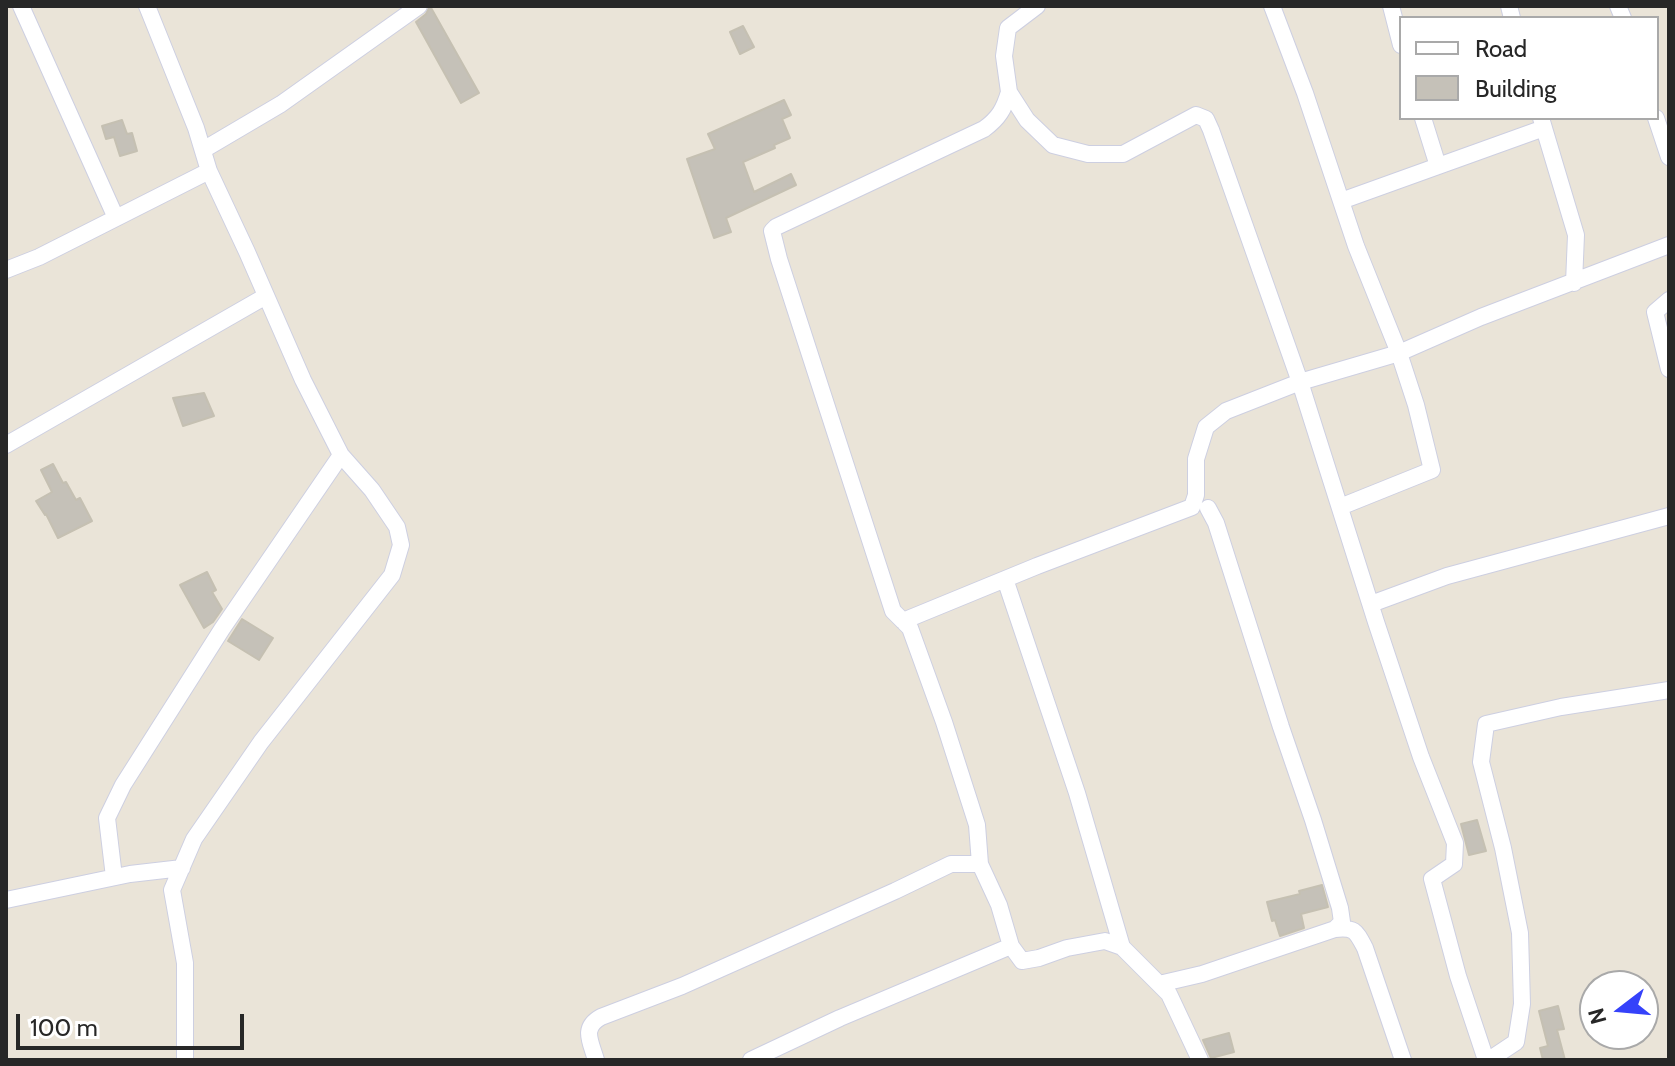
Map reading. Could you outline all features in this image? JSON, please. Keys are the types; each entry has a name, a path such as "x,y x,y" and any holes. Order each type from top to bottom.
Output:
{"street":[{"path":"21,6 116,218"},
{"path":"147,6 196,128 209,171 303,380 341,455 372,490 397,527 401,545 392,575 261,742 194,839 172,890 185,963 185,1060"},
{"path":"203,150 281,104 419,6"},
{"path":"1037,6 1008,28 1004,56 1009,92 1027,120 1053,145 1088,154 1123,154 1196,115 1206,119 1300,382 1421,757 1455,843 1454,864 1432,879 1458,976 1488,1060 1516,1042 1522,1004 1520,933 1481,762 1486,724 1561,707 1669,690"},
{"path":"1272,6 1305,93 1356,246 1399,353 1432,470 1340,507"},
{"path":"1391,6 1399,37"},
{"path":"1009,92 1003,111 984,129 853,189 772,231 893,611 910,628 944,722 977,825 980,864 999,905 1011,946 1022,961 1105,941 1122,947 1169,994 1200,1060"},
{"path":"1424,120 1438,166"},
{"path":"1657,120 1669,157"},
{"path":"1341,201 1543,123 1576,235 1574,283"},
{"path":"6,270 39,257 209,171"},
{"path":"903,621 1192,507 1196,495 1196,459 1206,427 1226,411 1300,382 1399,353 1481,317 1669,245"},
{"path":"6,445 266,296"},
{"path":"1669,300 1655,312 1669,369"},
{"path":"114,877 107,818 123,785 222,629 341,455"},
{"path":"1208,508 1216,523 1340,908 1342,922 1335,929"},
{"path":"1371,604 1447,576 1669,516"},
{"path":"1005,579 1077,793 1122,947"},
{"path":"596,1060 588,1030 592,1022 601,1017 682,986 951,864 980,864"},
{"path":"6,900 114,877 182,868"},
{"path":"1159,984 1202,974 1335,929 1348,928 1356,931 1369,960 1403,1060"},
{"path":"751,1060 840,1018 1011,946"}],"building":[{"path":"430,6 479,93 461,103 416,22"},
{"path":"743,26 754,47 740,54 730,32"},
{"path":"784,100 791,115 782,119 790,138 743,162 754,192 791,174 796,185 726,218 731,232 714,238 687,159 715,149 708,134"},
{"path":"122,120 127,134 132,133 137,151 120,156 114,137 106,139 102,126"},
{"path":"204,393 214,416 183,426 173,398"},
{"path":"53,464 76,500 80,498 92,521 58,538 36,501 52,492 41,470"},
{"path":"207,572 216,590 212,592 222,609 213,622 204,628 180,585"},
{"path":"242,619 273,638 259,660 228,641"},
{"path":"1477,820 1486,851 1469,855 1461,824"},
{"path":"1322,885 1328,907 1301,914 1304,928 1280,936 1267,902"},
{"path":"1558,1006 1564,1029 1557,1030 1565,1060 1543,1060 1540,1048 1548,1046 1539,1011"},
{"path":"1229,1033 1234,1052 1211,1058 1203,1040"}]}
